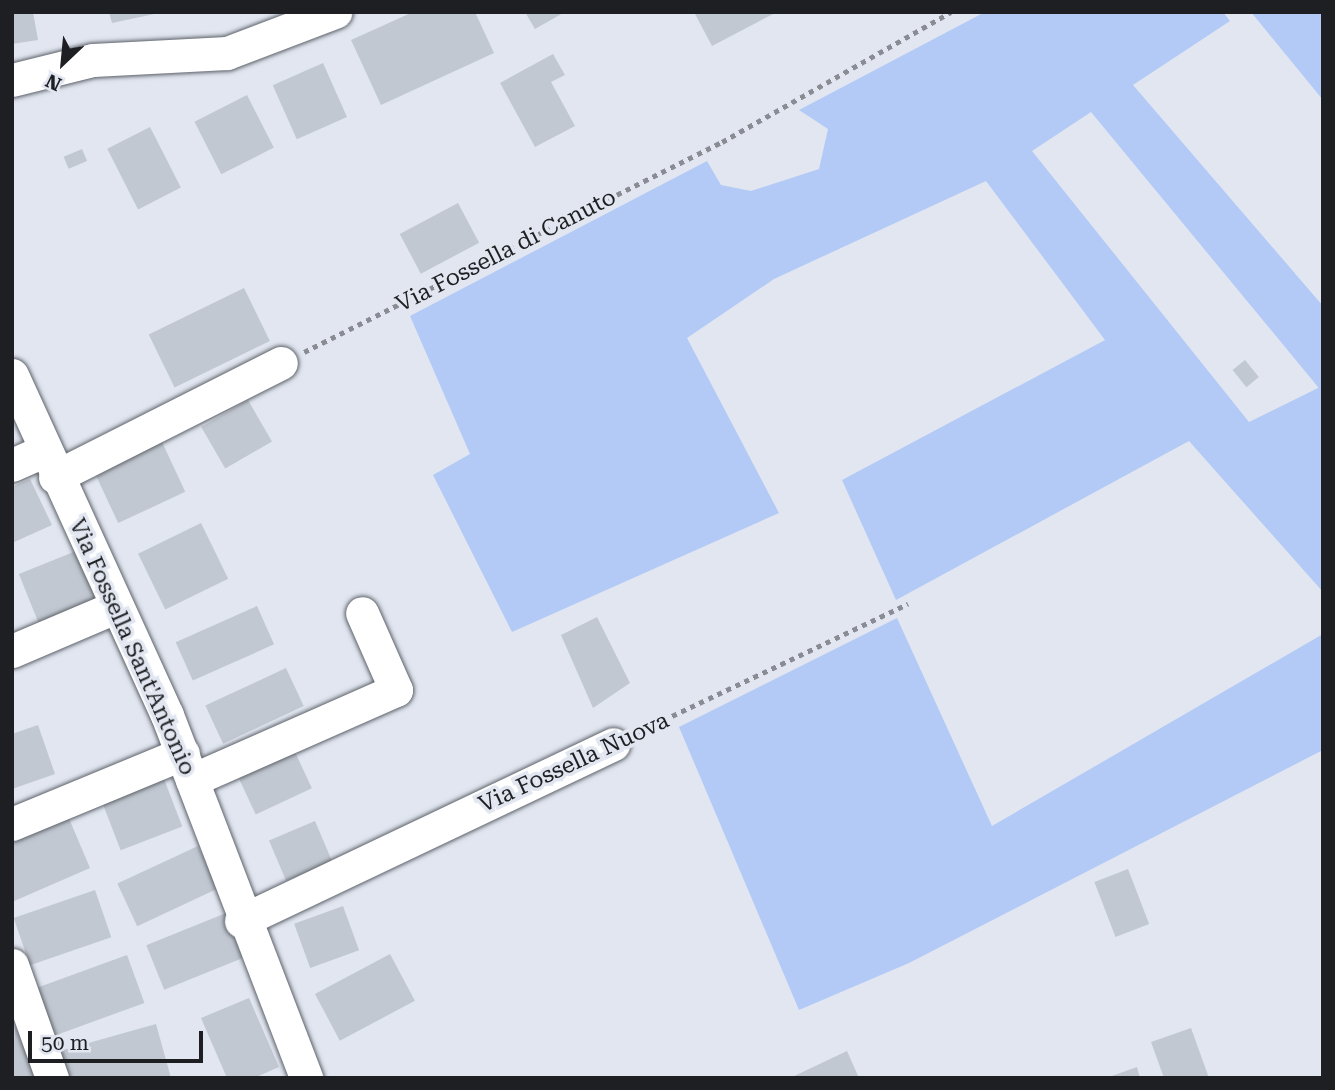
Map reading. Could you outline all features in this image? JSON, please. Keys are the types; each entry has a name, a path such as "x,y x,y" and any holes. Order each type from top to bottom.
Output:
{"street":[{"path":"12,80 93,60 227,53 335,12"},
{"path":"12,466 49,464 282,363"},
{"name":"Via Fossella Sant'Antonio","path":"12,375 49,464 187,766 241,921 306,1078"},
{"path":"12,651 115,607"},
{"path":"12,824 187,766 396,690 362,613"},
{"name":"Via Fossella Nuova","path":"241,921 613,744"},
{"path":"12,965 52,1078"}],"path":[{"name":"Via Fossella di Canuto","path":"282,363 722,142 951,12"},
{"name":"Via Fossella Nuova","path":"613,744 908,604"}],"shaded area":[{"path":"985,12 1223,12 1230,21 1133,85 1323,306 1323,592 1189,441 896,600 842,480 1105,340 986,181 774,279 687,338 779,513 512,632 433,475 470,454 410,316 707,161 721,185 751,191 819,169 828,129 799,110","holes":["1091,112 1318,387 1249,422 1032,151"]},
{"path":"1251,12 1323,12 1323,100"},
{"path":"897,618 992,826 1323,634 1323,750 909,963 799,1010 679,727"}],"building":[{"path":"12,12 33,12 38,40 12,44"},
{"path":"109,12 158,12 159,13 112,23"},
{"path":"413,12 475,12 494,53 381,105 351,40"},
{"path":"525,12 565,12 535,29"},
{"path":"694,12 777,12 712,46"},
{"path":"553,54 565,75 551,82 575,126 535,147 500,83"},
{"path":"323,63 347,117 297,139 273,85"},
{"path":"247,95 274,148 221,174 194,122"},
{"path":"150,127 181,188 138,209 107,149"},
{"path":"82,149 87,161 69,169 64,157"},
{"path":"458,203 479,243 421,274 400,234"},
{"path":"244,288 270,341 175,387 149,334"},
{"path":"1245,360 1259,377 1246,387 1233,370"},
{"path":"248,400 272,442 225,469 201,427"},
{"path":"162,442 185,492 118,523 95,473"},
{"path":"30,479 52,525 12,543 12,487"},
{"path":"201,523 228,579 165,609 138,554"},
{"path":"81,549 101,599 39,624 19,574"},
{"path":"257,606 274,644 193,681 176,642"},
{"path":"597,617 630,683 593,708 561,635"},
{"path":"286,668 304,706 223,744 205,706"},
{"path":"38,725 55,774 12,789 12,734"},
{"path":"295,752 312,788 256,814 239,778"},
{"path":"164,779 182,827 121,850 102,803"},
{"path":"68,816 90,868 12,902 12,840"},
{"path":"315,821 332,862 286,881 269,841"},
{"path":"198,846 218,889 137,926 117,884"},
{"path":"1128,869 1149,924 1116,937 1094,882"},
{"path":"95,890 111,937 30,965 14,918"},
{"path":"343,906 359,950 310,968 294,924"},
{"path":"226,913 244,958 164,990 146,945"},
{"path":"390,954 415,1001 340,1041 315,994"},
{"path":"127,955 144,1003 55,1035 38,987"},
{"path":"249,998 279,1067 254,1078 227,1078 201,1018"},
{"path":"156,1024 171,1078 67,1078 60,1051"},
{"path":"15,1026 36,1078 12,1078"},
{"path":"1191,1028 1209,1078 1164,1078 1151,1042"},
{"path":"847,1051 859,1078 790,1078"},
{"path":"1137,1067 1140,1078 1109,1078 1109,1077"}]}
